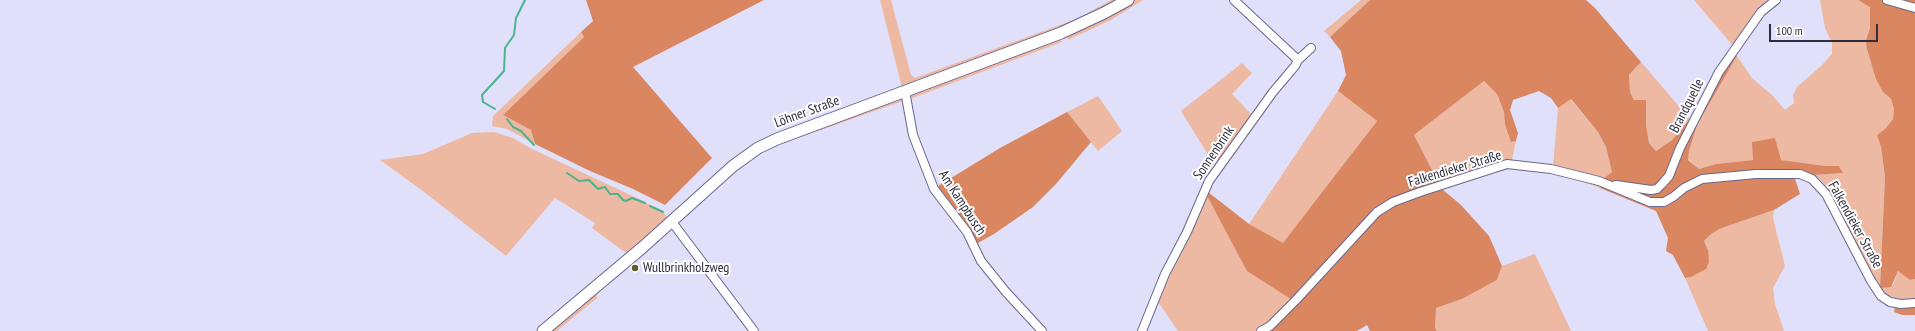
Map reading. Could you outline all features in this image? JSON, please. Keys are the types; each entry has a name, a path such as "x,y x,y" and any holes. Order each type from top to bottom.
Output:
{"main road":[{"name":"Löhner Straße","path":"544,331 672,222 733,166 758,148 777,139 1061,33 1128,0"}],"street":[{"path":"1234,0 1298,60"},
{"name":"Brandquelle","path":"1609,184 1651,190 1657,189 1662,184 1669,176 1689,129 1719,72 1761,12 1776,0"},
{"path":"1887,0 1915,8"},
{"name":"Sonnenbrink","path":"1142,331 1157,292 1188,232 1209,181 1298,60 1311,48"},
{"name":"Am Kampbusch","path":"905,91 913,135 934,189 966,232 981,261 1006,292 1042,331"},
{"name":"Falkendieker Straße","path":"1261,331 1273,322 1296,300 1377,212 1393,202 1433,187 1507,164 1551,169 1609,184 1634,197 1650,202 1664,202 1684,188 1702,179 1756,174 1800,174 1812,179 1826,194 1870,279 1881,296 1890,302 1902,304 1915,303"},
{"path":"672,222 754,331"}],"shaded area":[{"path":"586,0 764,0 633,67 712,158 665,205 535,144 531,130 503,115 584,37 581,32 593,21"},
{"path":"880,0 891,0 911,75 915,78 1079,18 1111,0 1119,0 1090,17 902,88"},
{"path":"1135,0 1143,0 1111,20 1068,40 1068,34"},
{"path":"1361,0 1370,0 1330,37 1324,31"},
{"path":"1370,0 1586,0 1595,8 1641,62 1629,75 1630,92 1634,100 1646,100 1646,125 1649,143 1656,151 1672,140 1690,119 1730,50 1737,56 1697,125 1689,151 1688,160 1699,169 1716,164 1753,160 1752,142 1775,138 1781,160 1826,166 1839,166 1843,173 1813,175 1801,170 1792,170 1800,194 1774,210 1719,229 1710,235 1704,241 1708,250 1709,262 1706,269 1691,277 1685,278 1673,255 1666,251 1668,238 1656,211 1600,188 1604,178 1612,172 1606,147 1598,132 1571,99 1558,108 1551,98 1539,91 1513,100 1510,110 1518,133 1516,141 1511,142 1505,125 1504,112 1497,94 1484,81 1414,135 1442,189 1461,205 1489,236 1502,266 1497,280 1462,299 1436,308 1435,328 1437,331 1370,331 1367,325 1357,331 1267,331 1297,303 1247,271 1206,194 1208,192 1249,224 1283,243 1377,121 1338,91 1346,75 1341,51 1330,37"},
{"path":"1694,0 1772,0 1733,46"},
{"path":"1820,0 1858,0 1870,6 1870,28 1866,40 1883,92 1891,99 1894,109 1893,119 1886,128 1877,135 1881,147 1885,177 1880,288 1825,185 1820,179 1813,175 1843,173 1839,166 1826,166 1780,160 1775,139 1754,160 1716,164 1699,169 1688,159 1697,125 1737,56 1752,78 1772,95 1785,110 1794,103 1793,95 1797,87 1832,54 1832,43 1825,28"},
{"path":"1858,0 1915,0 1915,279 1910,280 1898,271 1891,287 1880,288 1885,177 1881,147 1877,135 1886,128 1893,119 1894,109 1891,99 1883,92 1876,79 1867,49 1866,40 1870,28 1870,7"},
{"path":"581,32 584,37 503,115 531,130 535,144 507,129 492,126 493,116"},
{"path":"1060,39 1062,42 910,99 914,92"},
{"path":"1641,62 1690,119 1672,140 1656,151 1649,143 1646,125 1630,92 1629,75"},
{"path":"1242,63 1252,73 1232,94 1252,115 1218,161 1207,153 1181,111"},
{"path":"1484,81 1497,94 1504,112 1505,125 1511,142 1516,141 1512,160 1553,166 1558,108 1570,99 1598,132 1606,147 1612,172 1604,178 1600,188 1564,175 1518,168 1487,173 1442,189 1414,135"},
{"path":"1338,91 1377,121 1283,244 1249,224"},
{"path":"1098,96 1122,131 1098,151 1067,112"},
{"path":"898,98 903,101 784,143 784,140"},
{"path":"1067,112 1091,142 1056,184 1033,207 994,234 976,244 945,200 938,186 1000,148"},
{"path":"494,132 513,138 532,149 639,199 662,211 668,218 626,253 592,228 595,223 555,198 506,256 424,192 380,160 423,154 472,133"},
{"path":"1206,194 1216,213 1298,303 1267,331 1178,331 1156,299"},
{"path":"1774,210 1773,218 1785,266 1773,288 1775,304 1784,331 1708,331 1685,278 1691,277 1708,250 1704,241 1719,229"},
{"path":"1535,254 1571,331 1437,331 1435,328 1436,308 1462,299 1497,280 1502,266"},
{"path":"1898,271 1910,280 1915,279 1915,299 1900,300 1888,295 1880,288 1893,285"},
{"path":"596,293 597,298 557,331 549,331"},
{"path":"1915,299 1915,315 1902,315 1894,312 1895,307 1901,309 1911,307 1911,303"}],"waterway":[{"path":"495,109 483,102 482,95 504,71 505,48 514,35 516,18 525,0"},
{"path":"507,119 513,127 521,131 534,145"},
{"path":"567,173 579,181 589,180 598,189 605,187 610,194 618,194 623,200 626,201 632,198 645,203"},
{"path":"650,206 663,212"}],"place":[{"name":"Wullbrinkholzweg","path":"635,268"}]}
